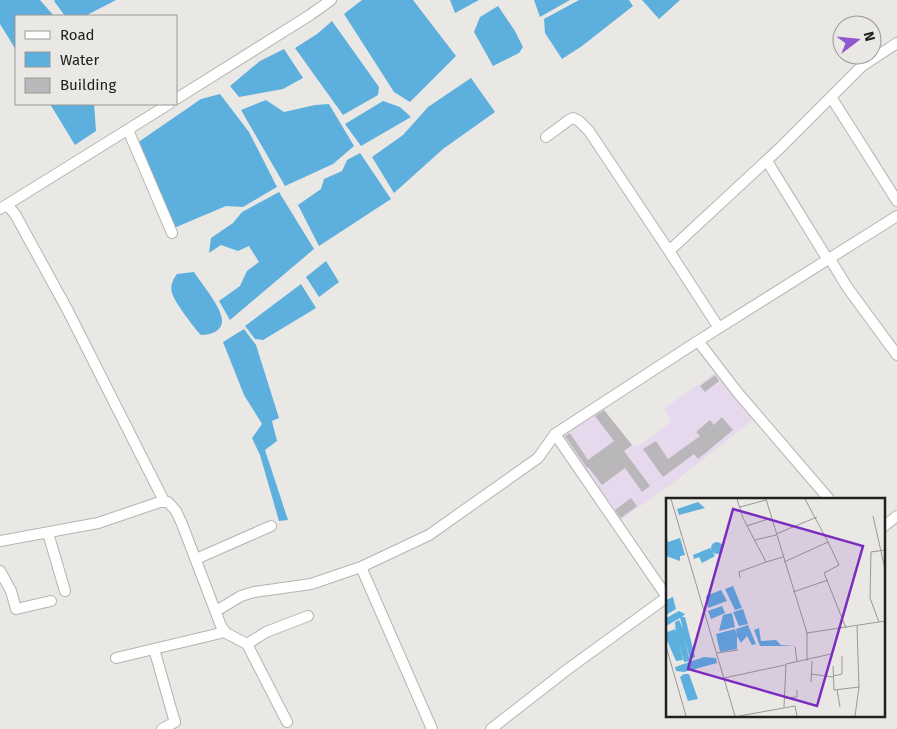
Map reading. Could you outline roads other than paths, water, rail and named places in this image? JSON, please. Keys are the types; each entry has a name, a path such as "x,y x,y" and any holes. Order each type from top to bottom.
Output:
{"street":[{"path":"178,98 331,0"},
{"path":"669,251 767,161 862,66 897,43"},
{"path":"831,97 897,201"},
{"path":"167,105 4,207 15,214 67,309 164,501 168,502 176,511 225,632 247,644 288,722"},
{"path":"546,136 573,118 589,131 719,328"},
{"path":"128,130 172,233"},
{"path":"767,161 847,287 897,355"},
{"path":"216,610 241,596 254,592 311,584 361,567 429,535 538,458 555,434 698,341 897,216"},
{"path":"698,341 738,393 828,498"},
{"path":"555,434 666,596"},
{"path":"0,541 98,523 164,501"},
{"path":"884,527 897,516"},
{"path":"196,559 271,526"},
{"path":"48,533 65,591"},
{"path":"361,567 432,729"},
{"path":"0,571 16,609 51,600"},
{"path":"491,729 568,669 666,598"},
{"path":"247,644 266,632 308,616"},
{"path":"116,658 225,632"},
{"path":"154,649 175,722 162,729"}],"water":[{"path":"0,0 40,0 53,15 15,15 15,48 0,24"},
{"path":"116,0 87,15 64,15 54,1"},
{"path":"362,0 413,0 456,56 410,102 394,92 344,14"},
{"path":"450,0 479,0 455,13"},
{"path":"534,0 570,0 540,17"},
{"path":"579,0 629,0 633,6 582,46 562,59 545,33 544,19"},
{"path":"642,0 680,0 659,19"},
{"path":"498,6 523,47 519,53 493,66 474,32 480,17"},
{"path":"332,21 379,87 378,95 343,115 295,48 317,34"},
{"path":"284,49 303,78 283,89 239,97 230,86 260,61"},
{"path":"471,78 495,112 443,149 394,193 372,157 403,135 428,107"},
{"path":"220,94 249,132 277,187 243,207 226,206 174,228 137,143 201,99"},
{"path":"266,100 284,112 329,104 354,146 333,164 285,186 241,110"},
{"path":"383,101 400,107 411,117 361,146 345,124"},
{"path":"51,105 94,105 96,131 75,145"},
{"path":"360,153 391,199 319,246 298,205 321,189 324,179 342,171 347,160"},
{"path":"279,192 314,249 230,320 219,301 240,286 247,271 259,262 249,246 238,251 221,245 209,253 211,238 233,223 242,212"},
{"path":"326,261 339,282 319,297 306,277"},
{"path":"194,272 215,303 221,316 220,328 208,334 201,335 198,332 180,308 172,293 172,283 177,274"},
{"path":"301,284 316,308 263,340 255,339 245,326"},
{"path":"244,329 256,345 279,418 272,421 277,441 265,450 288,520 279,521 260,455 252,438 262,424 244,395 223,342"}]}
